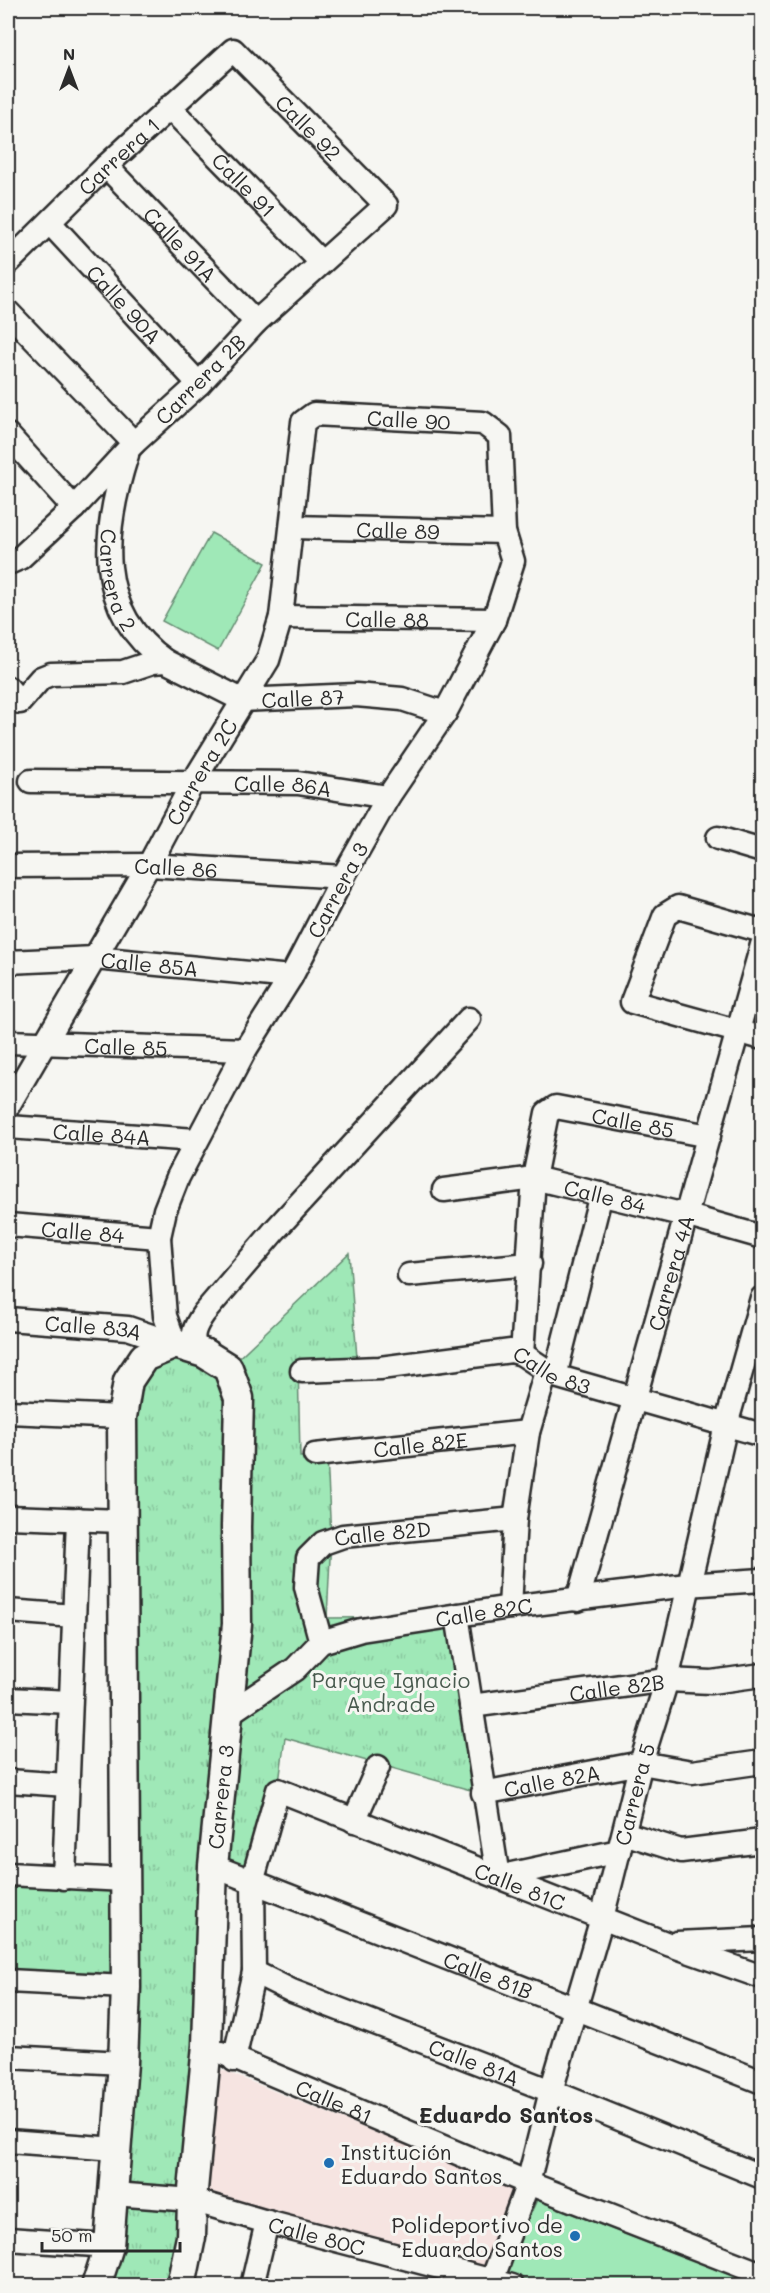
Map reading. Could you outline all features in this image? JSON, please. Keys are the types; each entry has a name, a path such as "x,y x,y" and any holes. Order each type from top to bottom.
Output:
{"main road":[{"path":"96,2286 109,2246 123,2063 126,1987 122,1418 128,1381 144,1357 186,1348"},
{"name":"Carrera 3","path":"181,2286 191,2237 192,2200 207,2045 213,1866 237,1624 236,1527 239,1398 228,1368 186,1348"}],"street":[{"name":"Carrera 1","path":"8,263 106,166 233,50"},
{"name":"Calle 92","path":"233,50 386,205"},
{"name":"Calle 91","path":"170,107 321,262"},
{"name":"Calle 91A","path":"106,166 256,322"},
{"name":"Carrera 2B","path":"14,559 74,508 131,446 198,384 256,322 386,205"},
{"name":"Calle 90A","path":"50,223 198,384"},
{"path":"8,312 131,446"},
{"name":"Calle 90","path":"314,414 483,423 500,436"},
{"name":"Carrera 2C","path":"8,1106 149,865 193,782 268,660 281,617 303,422 314,414"},
{"path":"8,435 74,508"},
{"name":"Carrera 3","path":"186,1348 165,1316 159,1238 165,1210 196,1140 245,1050 291,977 388,797 445,713 494,620 513,561 504,532 500,436"},
{"name":"Carrera 2","path":"131,446 109,518 110,572 123,616 147,649 165,661"},
{"name":"Calle 89","path":"292,527 504,532"},
{"name":"Calle 88","path":"281,617 494,620"},
{"path":"12,701 41,678 51,674 123,672 153,662 165,661"},
{"name":"Calle 87","path":"165,661 242,700 356,694 402,699 445,713"},
{"name":"Calle 86A","path":"31,782 298,783 388,797"},
{"path":"718,838 762,851"},
{"name":"Calle 86","path":"8,866 149,865 343,877"},
{"path":"762,931 678,907 665,915 632,1002 762,1038"},
{"name":"Carrera 4A","path":"578,1600 762,945"},
{"name":"Calle 85A","path":"8,962 95,958 291,977"},
{"path":"186,1348 192,1340 194,1328 204,1313 275,1230 469,1019"},
{"name":"Calle 85","path":"8,1042 245,1050"},
{"name":"Calle 85","path":"534,1178 547,1113 556,1107 709,1136"},
{"name":"Calle 84A","path":"8,1127 196,1140"},
{"path":"522,1354 530,1264 534,1178"},
{"name":"Calle 84","path":"444,1190 534,1178 685,1215 762,1237"},
{"path":"510,1607 515,1519 528,1432 551,1374 601,1194"},
{"name":"Calle 84","path":"8,1225 159,1238"},
{"path":"409,1275 530,1264"},
{"name":"Carrera 5","path":"498,2284 602,1917 641,1763 667,1680 687,1585 726,1425 762,1298"},
{"name":"Calle 83A","path":"8,1319 128,1328 186,1348"},
{"name":"Calle 83","path":"302,1371 380,1368 511,1351 522,1354 551,1374 762,1435"},
{"path":"8,1412 122,1418"},
{"name":"Calle 82E","path":"315,1455 528,1432"},
{"path":"8,1517 122,1521"},
{"path":"64,1878 78,1519"},
{"name":"Calle 82D","path":"321,1642 306,1587 308,1558 323,1543 343,1536 515,1519"},
{"name":"Calle 82C","path":"228,1713 295,1669 321,1642 361,1630 510,1607 687,1585 762,1580"},
{"path":"8,1611 74,1616"},
{"path":"457,1615 483,1793 498,1877 622,1842 681,1851 762,1840"},
{"name":"Calle 82B","path":"471,1706 667,1680 711,1682 762,1675"},
{"path":"8,1699 70,1702"},
{"name":"Calle 82A","path":"483,1793 641,1763 692,1772 762,1762"},
{"path":"354,1821 378,1767"},
{"path":"8,1780 67,1785"},
{"name":"Calle 81C","path":"253,1879 278,1790 668,1944 762,1977"},
{"name":"Calle 81B","path":"213,1866 253,1879 762,2082"},
{"path":"8,1874 125,1880"},
{"path":"234,2060 254,1972 253,1879"},
{"path":"668,1944 762,1939"},
{"name":"Calle 81A","path":"254,1972 292,1991 551,2091 762,2177"},
{"path":"8,1980 126,1987"},
{"name":"Calle 81","path":"207,2045 234,2060 528,2183 762,2274"},
{"path":"8,2057 123,2063"},
{"path":"8,2141 116,2149"},
{"name":"Calle 80C","path":"114,2194 192,2200 498,2284"},
{"path":"252,2286 267,2222"},
{"path":"8,2239 109,2246"}],"shaded area":[{"name":"Institución Eduardo Santos","path":"220,2069 515,2190 487,2276 201,2198"}],"green space":[{"path":"211,533 266,563 218,651 162,621"},
{"name":"Parque Ignacio Andrade","path":"349,1253 357,1358 298,1361 300,1457 327,1456 331,1538 327,1618 456,1617 481,1793 285,1738 278,1790 253,1879 213,1866 181,2285 96,2285 126,1988 8,1981 8,1874 124,1880 129,1383 174,1347 227,1369"},
{"name":"Polideportivo de Eduardo Santos","path":"537,2200 757,2285 546,2285 502,2273"}],"place":[{"name":"Institución Eduardo Santos","path":"329,2163"},
{"name":"Polideportivo de Eduardo Santos","path":"575,2236"}],"district":[{"name":"Eduardo Santos","path":"506,2114"}]}
